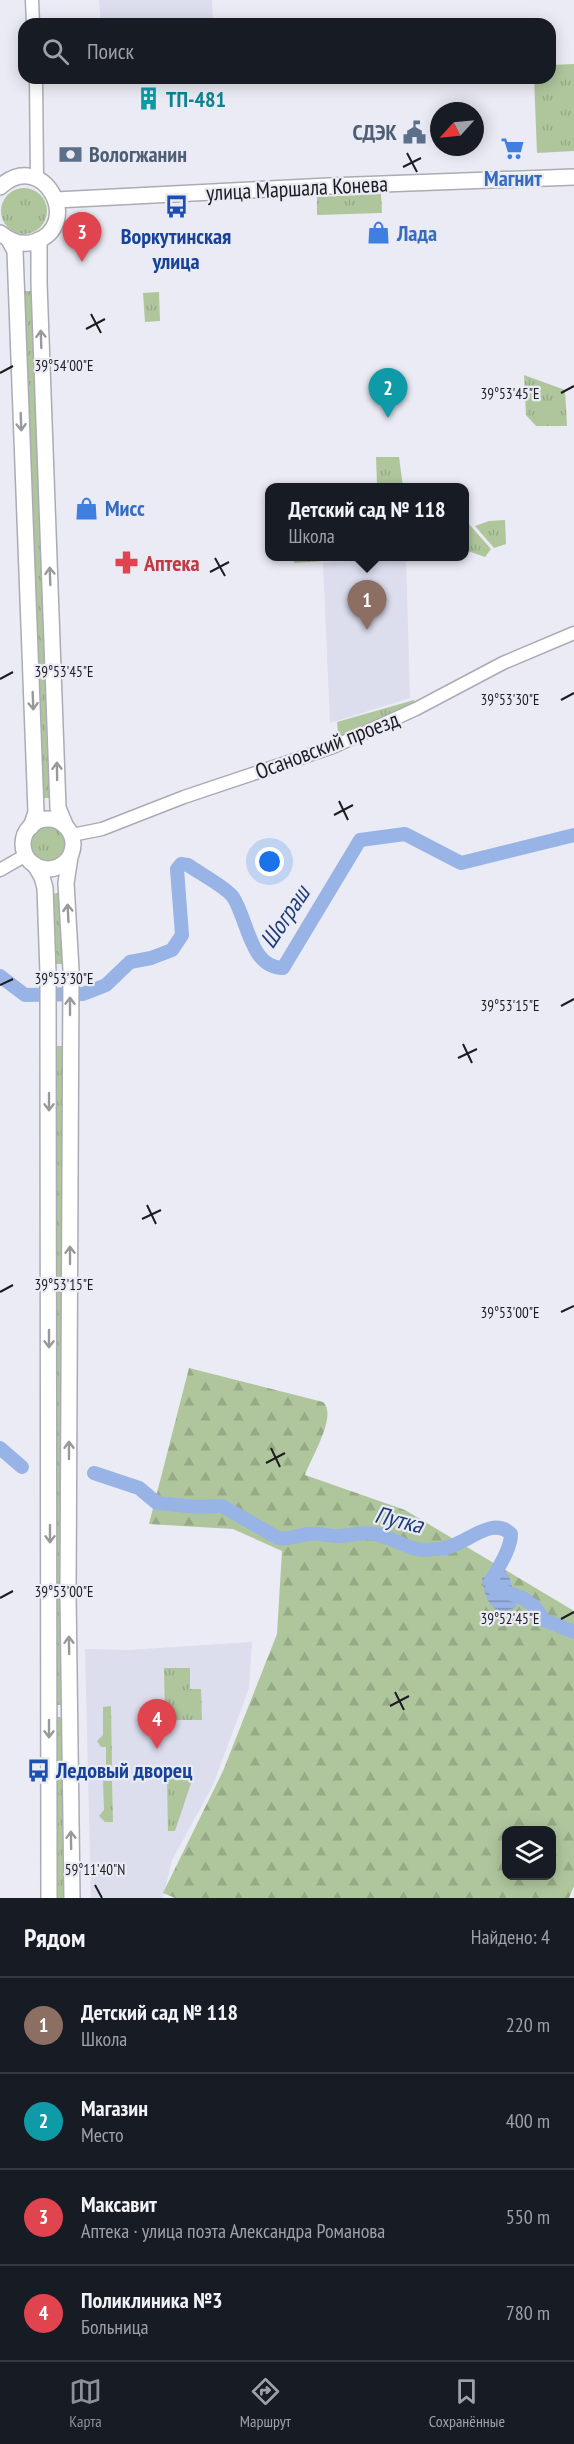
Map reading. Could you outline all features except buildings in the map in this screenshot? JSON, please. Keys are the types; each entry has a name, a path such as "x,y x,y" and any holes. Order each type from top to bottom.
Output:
{"main road":[{"path":"0,187 18,177 37,179 51,189 58,212 49,233 39,240 28,243 5,236"},
{"name":"улица Маршала Конева","path":"56,200 329,186 574,177"},
{"path":"5,236 15,251 32,665 36,812 24,840 30,860 42,877 45,888 48,973 50,1898"},
{"path":"39,240 58,808 69,831 73,849 66,883 70,970 68,1594 72,1898"},
{"path":"31,826 40,821 50,820 69,831"},
{"path":"30,860 47,869 56,868 70,857"}],"street":[{"path":"32,0 33,18"},
{"path":"36,84 37,179"},
{"name":"Осановский проезд","path":"69,831 102,829 184,797 333,747 416,710 503,663 574,633"},
{"path":"0,870 30,860"}],"shaded area":[{"path":"99,0 212,0 213,18 100,18"},
{"path":"406,561 410,698 330,723 323,563"},
{"path":"252,1642 249,1688 213,1785 172,1860 163,1898 91,1898 85,1649 129,1650"}],"green space":[{"path":"574,64 574,151 537,153 534,84 556,84 556,65"},
{"path":"24,188 40,195 47,211 40,227 24,234 8,227 1,211 8,195"},
{"path":"381,194 382,213 317,215 317,197"},
{"path":"20,291 31,291 51,798 40,798"},
{"path":"159,292 160,321 145,322 143,293"},
{"path":"524,375 565,390 567,426 536,426 526,415"},
{"path":"376,457 399,457 402,483 377,483"},
{"path":"505,520 506,544 494,548 475,526 489,521"},
{"path":"469,524 491,549 485,557 469,551"},
{"path":"294,561 322,561 294,563"},
{"path":"414,700 415,705 339,740 337,722"},
{"path":"48,826 61,831 66,844 61,857 48,862 35,857 30,844 35,831"},
{"path":"59,893 63,964 53,964 49,894"},
{"path":"54,1046 63,1046 66,1705 56,1705"},
{"path":"189,1368 323,1402 327,1408 325,1426 305,1475 405,1510 574,1611 574,1886 569,1898 175,1898 163,1893 223,1771 277,1634 282,1551 233,1529 149,1524"},
{"path":"164,1668 190,1668 190,1689 201,1689 202,1720 165,1720"},
{"path":"111,1706 112,1766 106,1766 106,1747 101,1747 97,1741 103,1735 103,1707"},
{"path":"56,1717 65,1717 67,1898 57,1898"},
{"path":"194,1774 175,1831 168,1831 167,1775"},
{"path":"103,1781 112,1781 113,1822 105,1822 99,1816 104,1810"}],"water":[{"path":"496,1570 504,1570 509,1576 517,1606 509,1610 496,1609 485,1593 482,1578"}],"waterway":[{"name":"Шограш","path":"0,976 25,995 83,994 106,985 130,962 151,958 172,950 182,935 177,869 181,864 188,865 230,893 257,952 272,966 283,968 360,840 405,834 461,863 574,835"},
{"name":"Путка","path":"0,1448 22,1467"},
{"name":"Путка","path":"94,1473 139,1488 157,1503 198,1507 222,1506 278,1538 309,1534 337,1536 369,1533 420,1550 427,1550 445,1548 488,1529 504,1529 511,1534 509,1546 491,1581 493,1588 523,1598 535,1607 544,1620 574,1632"}],"place":[{"name":"ТП-481","path":"148,99"},
{"name":"СДЭК","path":"415,132"},
{"name":"Магнит","path":"513,149"},
{"name":"Вологжанин","path":"71,154"},
{"name":"Воркутинская улица","path":"176,207"},
{"name":"Лада","path":"379,233"},
{"name":"Максавит","path":"82,262"},
{"name":"Магазин","path":"388,418"},
{"name":"Мисс","path":"87,508"},
{"name":"Аптека","path":"126,563"},
{"name":"Детский сад № 118","path":"367,630"},
{"name":"Поликлиника №3","path":"157,1749"},
{"name":"Ледовый дворец","path":"38,1770"}]}
